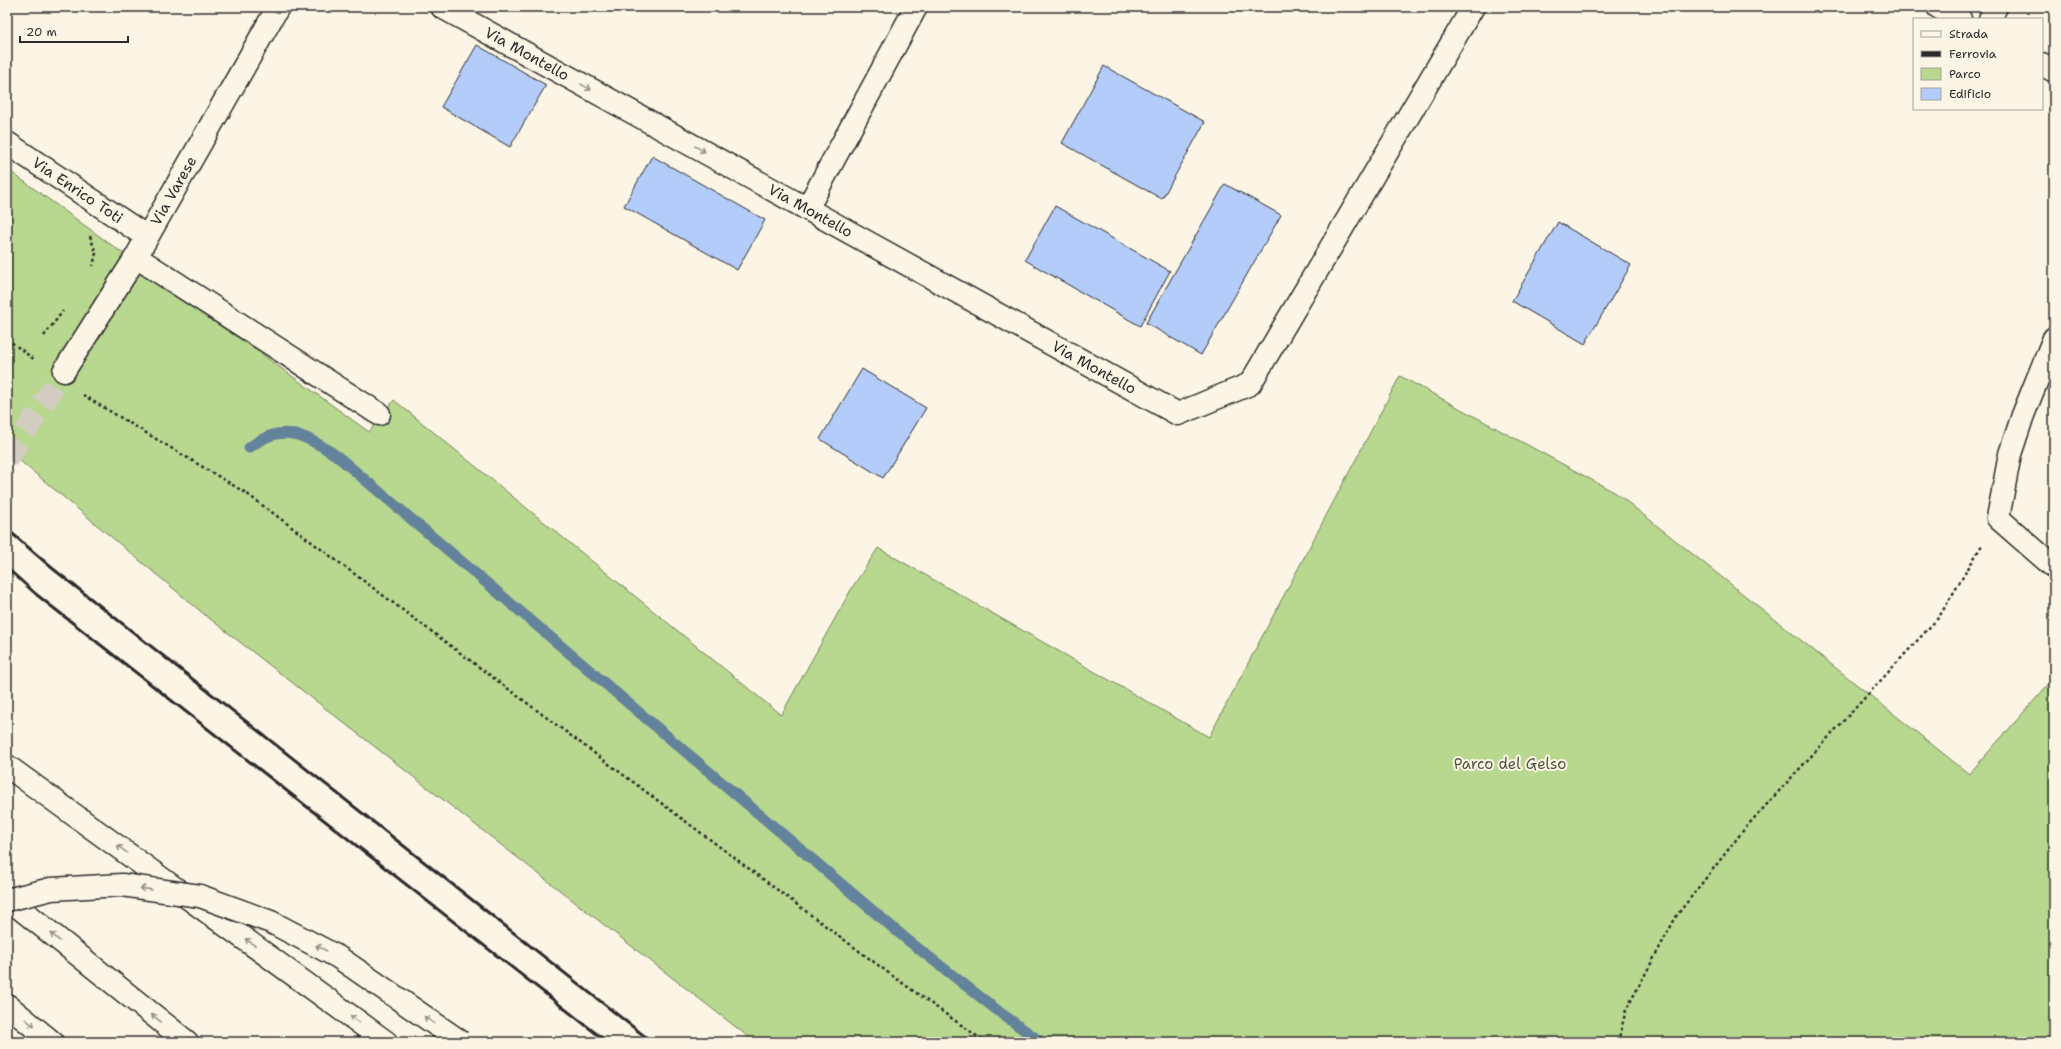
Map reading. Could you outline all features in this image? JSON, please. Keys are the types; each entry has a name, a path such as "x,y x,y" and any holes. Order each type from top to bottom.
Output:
{"main road":[{"name":"Via Varese","path":"64,371 136,256 278,7"},
{"name":"Via Montello","path":"442,7 1178,414 1250,384 1472,7"},
{"path":"808,209 916,7"},
{"path":"1938,7 1958,18"},
{"path":"1990,18 1996,7"},
{"path":"2043,65 2054,71"},
{"name":"Via Enrico Toti","path":"7,143 147,237"},
{"path":"136,256 379,414"},
{"path":"2054,338 2023,414 2010,454 1998,518 2054,567"},
{"path":"7,766 386,1042"},
{"path":"7,899 51,889 122,885 200,896 271,922 338,957 461,1042"},
{"path":"7,899 187,1042"},
{"path":"7,1005 52,1042"}],"path":[{"path":"88,232 96,253 91,270"},
{"path":"44,336 67,306"},
{"path":"7,339 38,362"},
{"path":"81,394 246,493 886,970 985,1042"},
{"path":"1618,1042 1626,1010 1677,915 1746,827 1939,617 1998,518"}],"green space":[{"name":"Parco del Gelso","path":"7,169 369,432 394,400 781,715 852,588 878,548 1209,737 1400,376 1616,493 1969,774 2054,678 2054,1042 755,1042 205,615 7,450"}],"building":[{"path":"477,45 546,85 510,147 441,107"},
{"path":"1104,66 1205,122 1162,199 1062,143"},
{"path":"652,156 765,220 737,270 624,206"},
{"path":"1225,184 1281,215 1201,355 1146,323"},
{"path":"1055,206 1170,271 1140,326 1025,260"},
{"path":"1558,222 1631,265 1585,344 1512,301"},
{"path":"862,369 926,408 883,478 820,439"}],"waterway":[{"path":"249,448 272,435 283,433 304,437 337,456 905,938 1002,1014 1041,1042"}],"tunnel":[{"path":"7,460 64,371"}],"railway":[{"path":"7,529 52,568 652,1042"},
{"path":"7,568 37,595 607,1042"}]}
